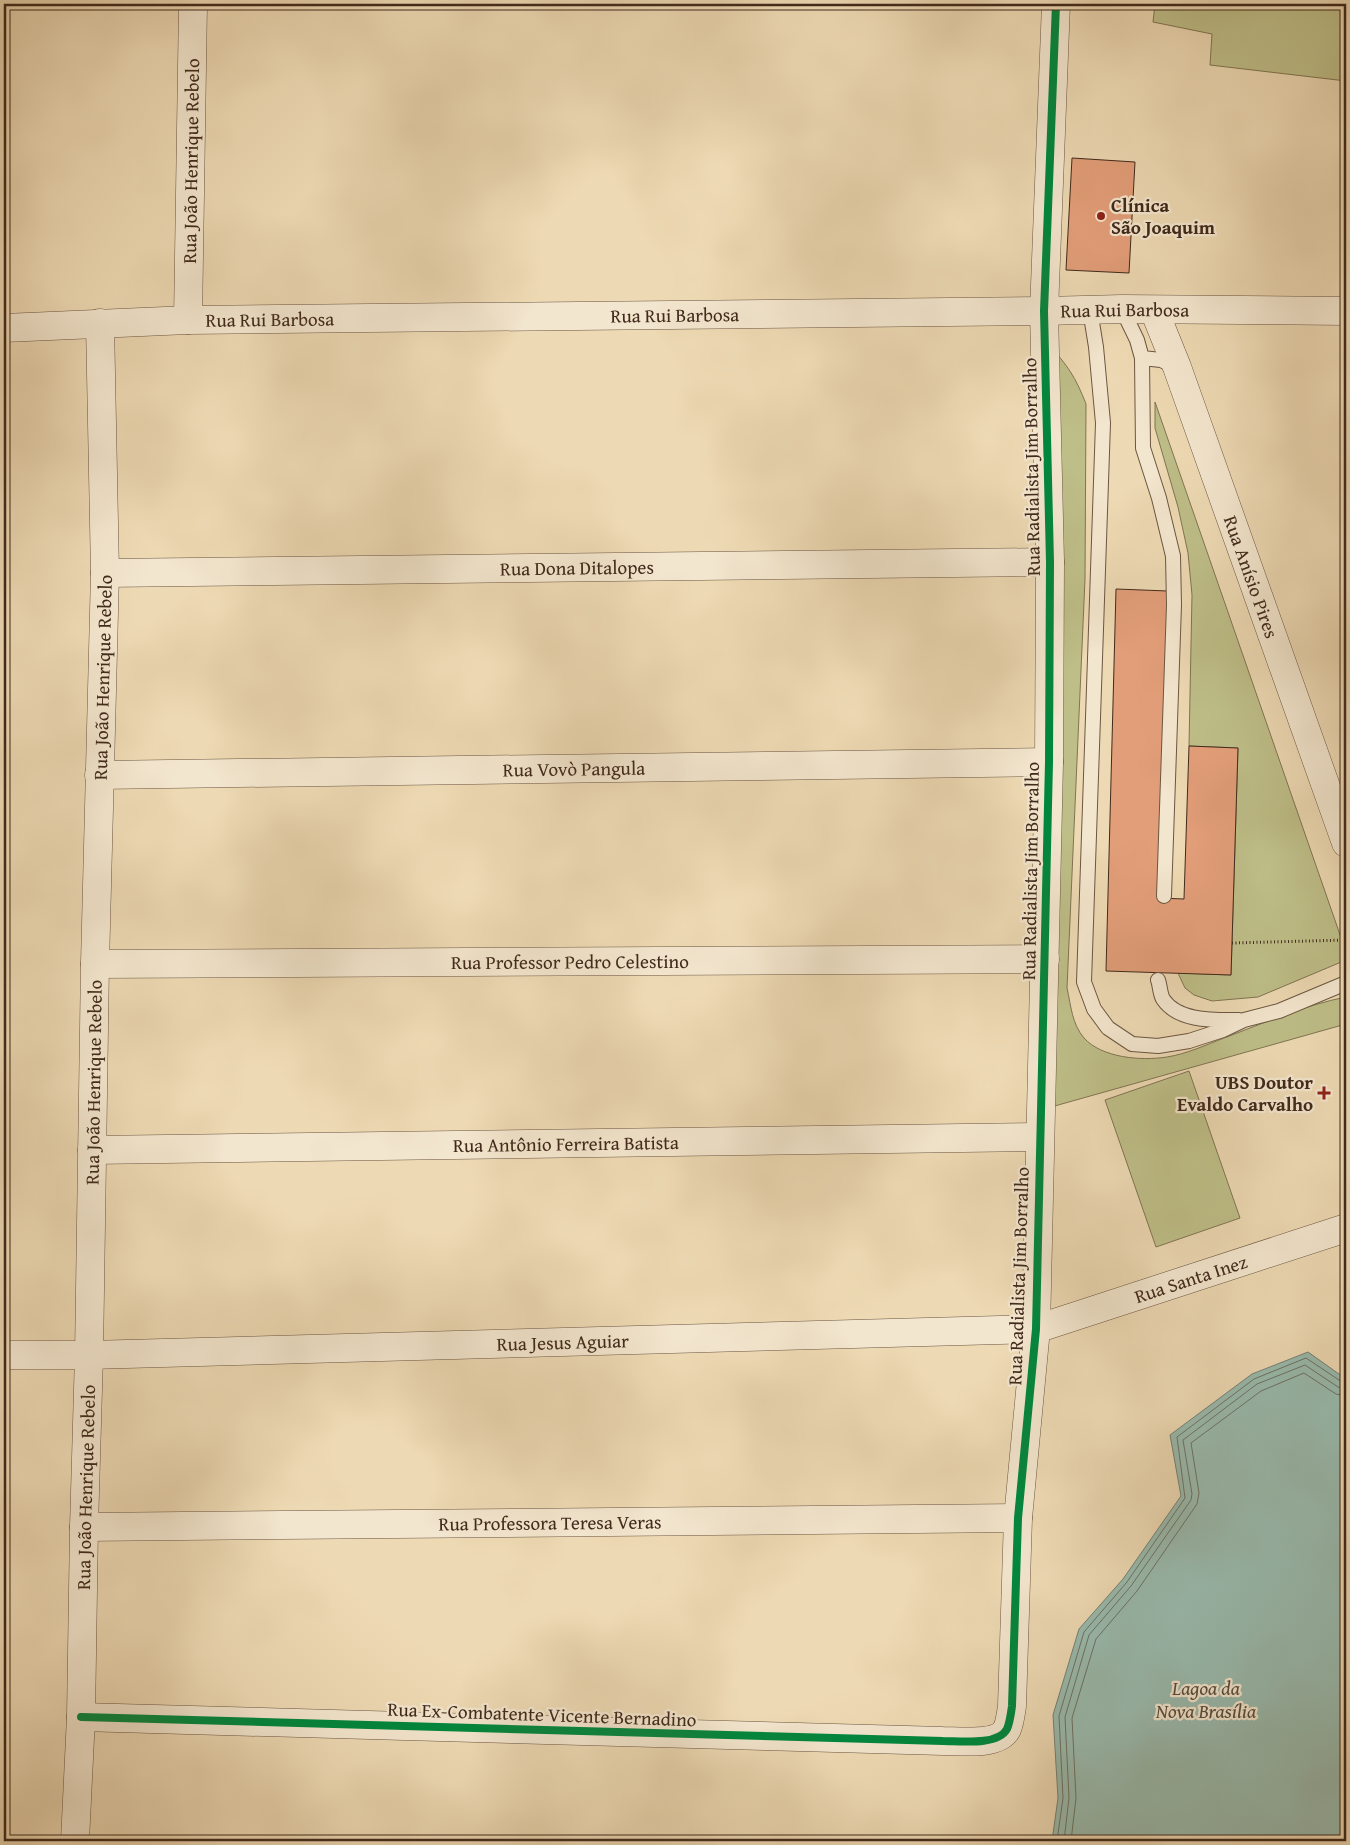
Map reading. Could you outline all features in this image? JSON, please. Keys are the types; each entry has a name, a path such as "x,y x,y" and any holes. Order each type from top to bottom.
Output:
{"street":[{"name":"Rua João Henrique Rebelo","path":"188,320 193,4"},
{"name":"Rua Radialista Jim Borralho","path":"1001,1736 1007,1729 1012,1706 1018,1518 1036,1329 1049,762 1050,562 1044,311 1056,4"},
{"name":"Rua Rui Barbosa","path":"4,328 188,320 1122,309 1346,311"},
{"name":"Rua Anísio Pires","path":"1154,310 1177,367 1339,807 1346,843"},
{"name":"Rua João Henrique Rebelo","path":"75,1841 81,1717 95,964 105,573 100,323"},
{"name":"Rua Dona Ditalopes","path":"105,573 1050,562"},
{"name":"Rua Vovò Pangula","path":"99,775 1049,762"},
{"name":"Rua Professor Pedro Celestino","path":"95,964 1045,959"},
{"name":"Rua Antônio Ferreira Batista","path":"92,1150 1039,1137"},
{"name":"Rua Santa Inez","path":"1036,1329 1346,1228"},
{"name":"Rua Jesus Aguiar","path":"4,1355 89,1355 1036,1329"},
{"name":"Rua Professora Teresa Veras","path":"84,1527 1018,1518"},
{"name":"Rua Ex-Combatente Vicente Bernadino","path":"81,1717 943,1741 990,1740 1001,1736"}],"lane":[{"path":"1122,309 1137,340 1142,358 1143,448 1159,498 1173,556 1174,605 1164,896"},
{"path":"1090,310 1104,422 1084,982 1094,1009 1108,1028 1132,1044 1158,1046 1189,1041 1223,1030 1244,1020 1279,1010 1346,983"},
{"path":"1142,358 1161,360 1177,367"},
{"path":"1158,980 1163,998 1178,1013 1212,1020 1244,1020"}],"path":[{"path":"1232,943 1346,940"}],"green space":[{"path":"1155,4 1346,4 1346,81 1210,65 1212,34 1153,22"},
{"path":"1048,344 1070,372 1086,404 1085,579 1067,988 1072,1014 1077,1027 1084,1038 1101,1050 1111,1054 1146,1059 1181,1054 1300,1010 1346,997 1346,1024 1044,1109"},
{"path":"1155,402 1346,952 1346,960 1258,997 1212,1001 1194,995 1185,988 1178,973 1231,975 1238,748 1189,746 1192,595 1188,553 1178,507 1155,428"},
{"path":"1189,1071 1240,1218 1156,1247 1105,1100"}],"water":[{"name":"Lagoa da Nova Brasília","path":"1308,1352 1346,1379 1346,1841 1052,1841 1058,1798 1053,1715 1079,1629 1123,1579 1181,1496 1170,1435 1252,1374"}],"building":[{"name":"Clínica São Joaquim","path":"1072,158 1135,162 1129,273 1066,270"},
{"path":"1116,589 1168,591 1159,898 1184,899 1189,746 1238,748 1231,975 1106,971"}],"cycle path":[{"path":"81,1717 968,1742 995,1738 1007,1729 1012,1706 1018,1518 1036,1329 1049,762 1050,562 1044,311 1056,4"}],"place":[{"name":"Clínica São Joaquim","path":"1101,216"},
{"name":"UBS Doutor Evaldo Carvalho","path":"1324,1093"}]}
